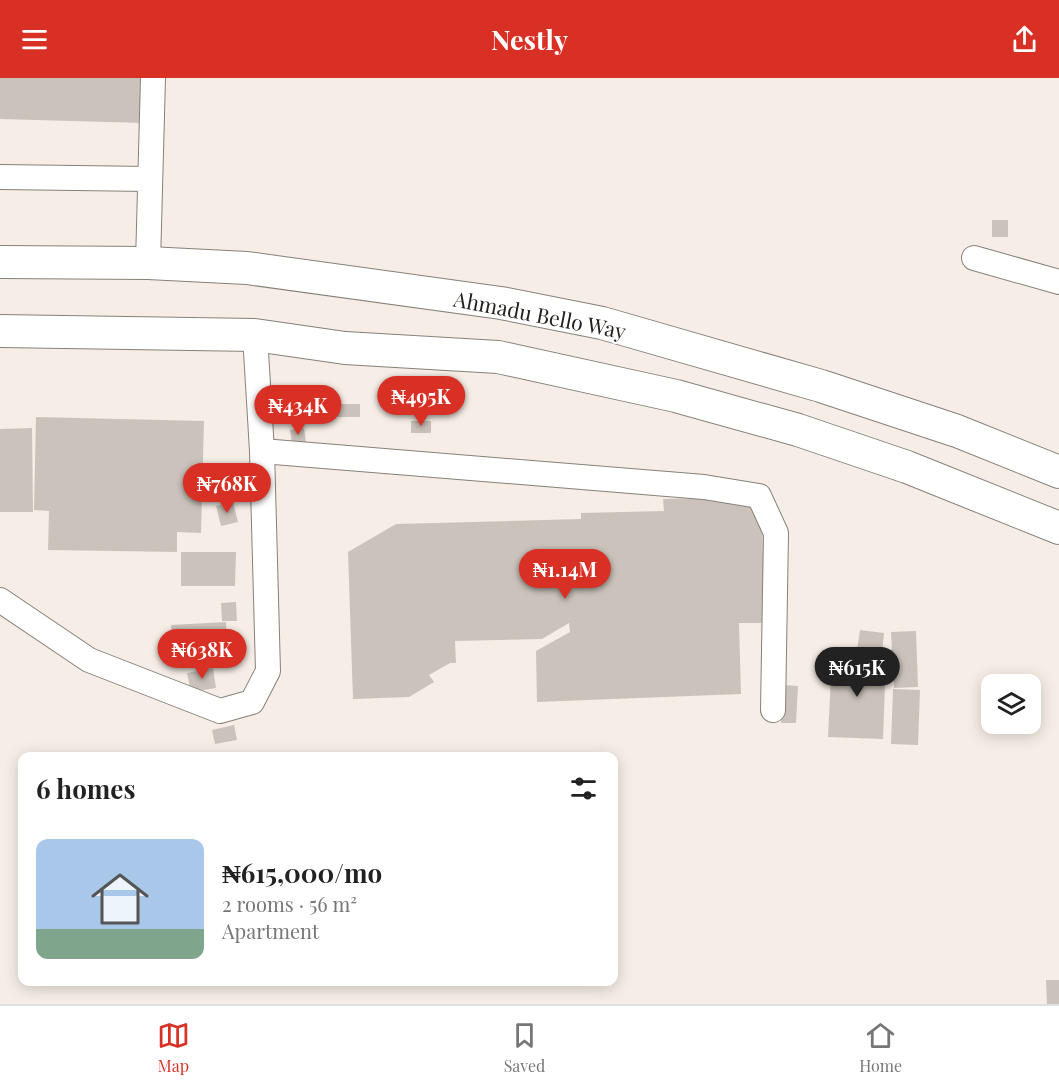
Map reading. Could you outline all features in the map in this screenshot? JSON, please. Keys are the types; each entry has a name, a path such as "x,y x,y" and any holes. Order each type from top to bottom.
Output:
{"main road":[{"name":"Ahmadu Bello Way","path":"0,262 148,263 247,268 501,303 602,323 821,386 957,431 1059,472"},
{"path":"0,331 255,335 345,348 498,357 676,396 798,430 907,467 1059,528"}],"street":[{"path":"148,263 153,78"},
{"path":"0,177 150,179"},
{"path":"974,258 1059,282"},
{"path":"0,600 89,660 220,711 252,702 268,671 262,451 255,335"},
{"path":"262,451 704,487 759,496 776,533 773,710"}],"building":[{"path":"0,78 144,78 143,123 0,119"},
{"path":"992,220 1008,220 1008,237 992,237"},
{"path":"334,404 360,404 360,417 334,417"},
{"path":"36,417 204,421 201,533 177,532 177,552 48,550 49,511 34,510"},
{"path":"411,421 431,421 431,433 411,433"},
{"path":"32,428 33,512 0,512 0,429"},
{"path":"304,428 306,442 292,444 290,430"},
{"path":"750,497 762,518 765,623 739,623 741,694 537,702 536,651 570,632 569,623 542,639 455,641 456,663 450,663 429,675 434,682 409,697 353,699 348,552 396,524 581,519 581,513 664,511 663,499"},
{"path":"233,502 238,522 221,526 216,506"},
{"path":"181,552 236,552 235,586 181,586"},
{"path":"236,602 237,621 222,621 221,603"},
{"path":"226,622 228,664 173,666 171,625"},
{"path":"860,630 884,633 882,653 857,650"},
{"path":"916,631 918,687 894,688 891,632"},
{"path":"832,656 886,658 883,739 828,737"},
{"path":"213,668 216,688 191,692 187,673"},
{"path":"783,685 798,686 796,723 781,723"},
{"path":"893,689 920,690 918,745 891,744"},
{"path":"234,725 237,740 215,744 212,730"},
{"path":"1046,980 1059,980 1059,1004 1047,1004"}]}
